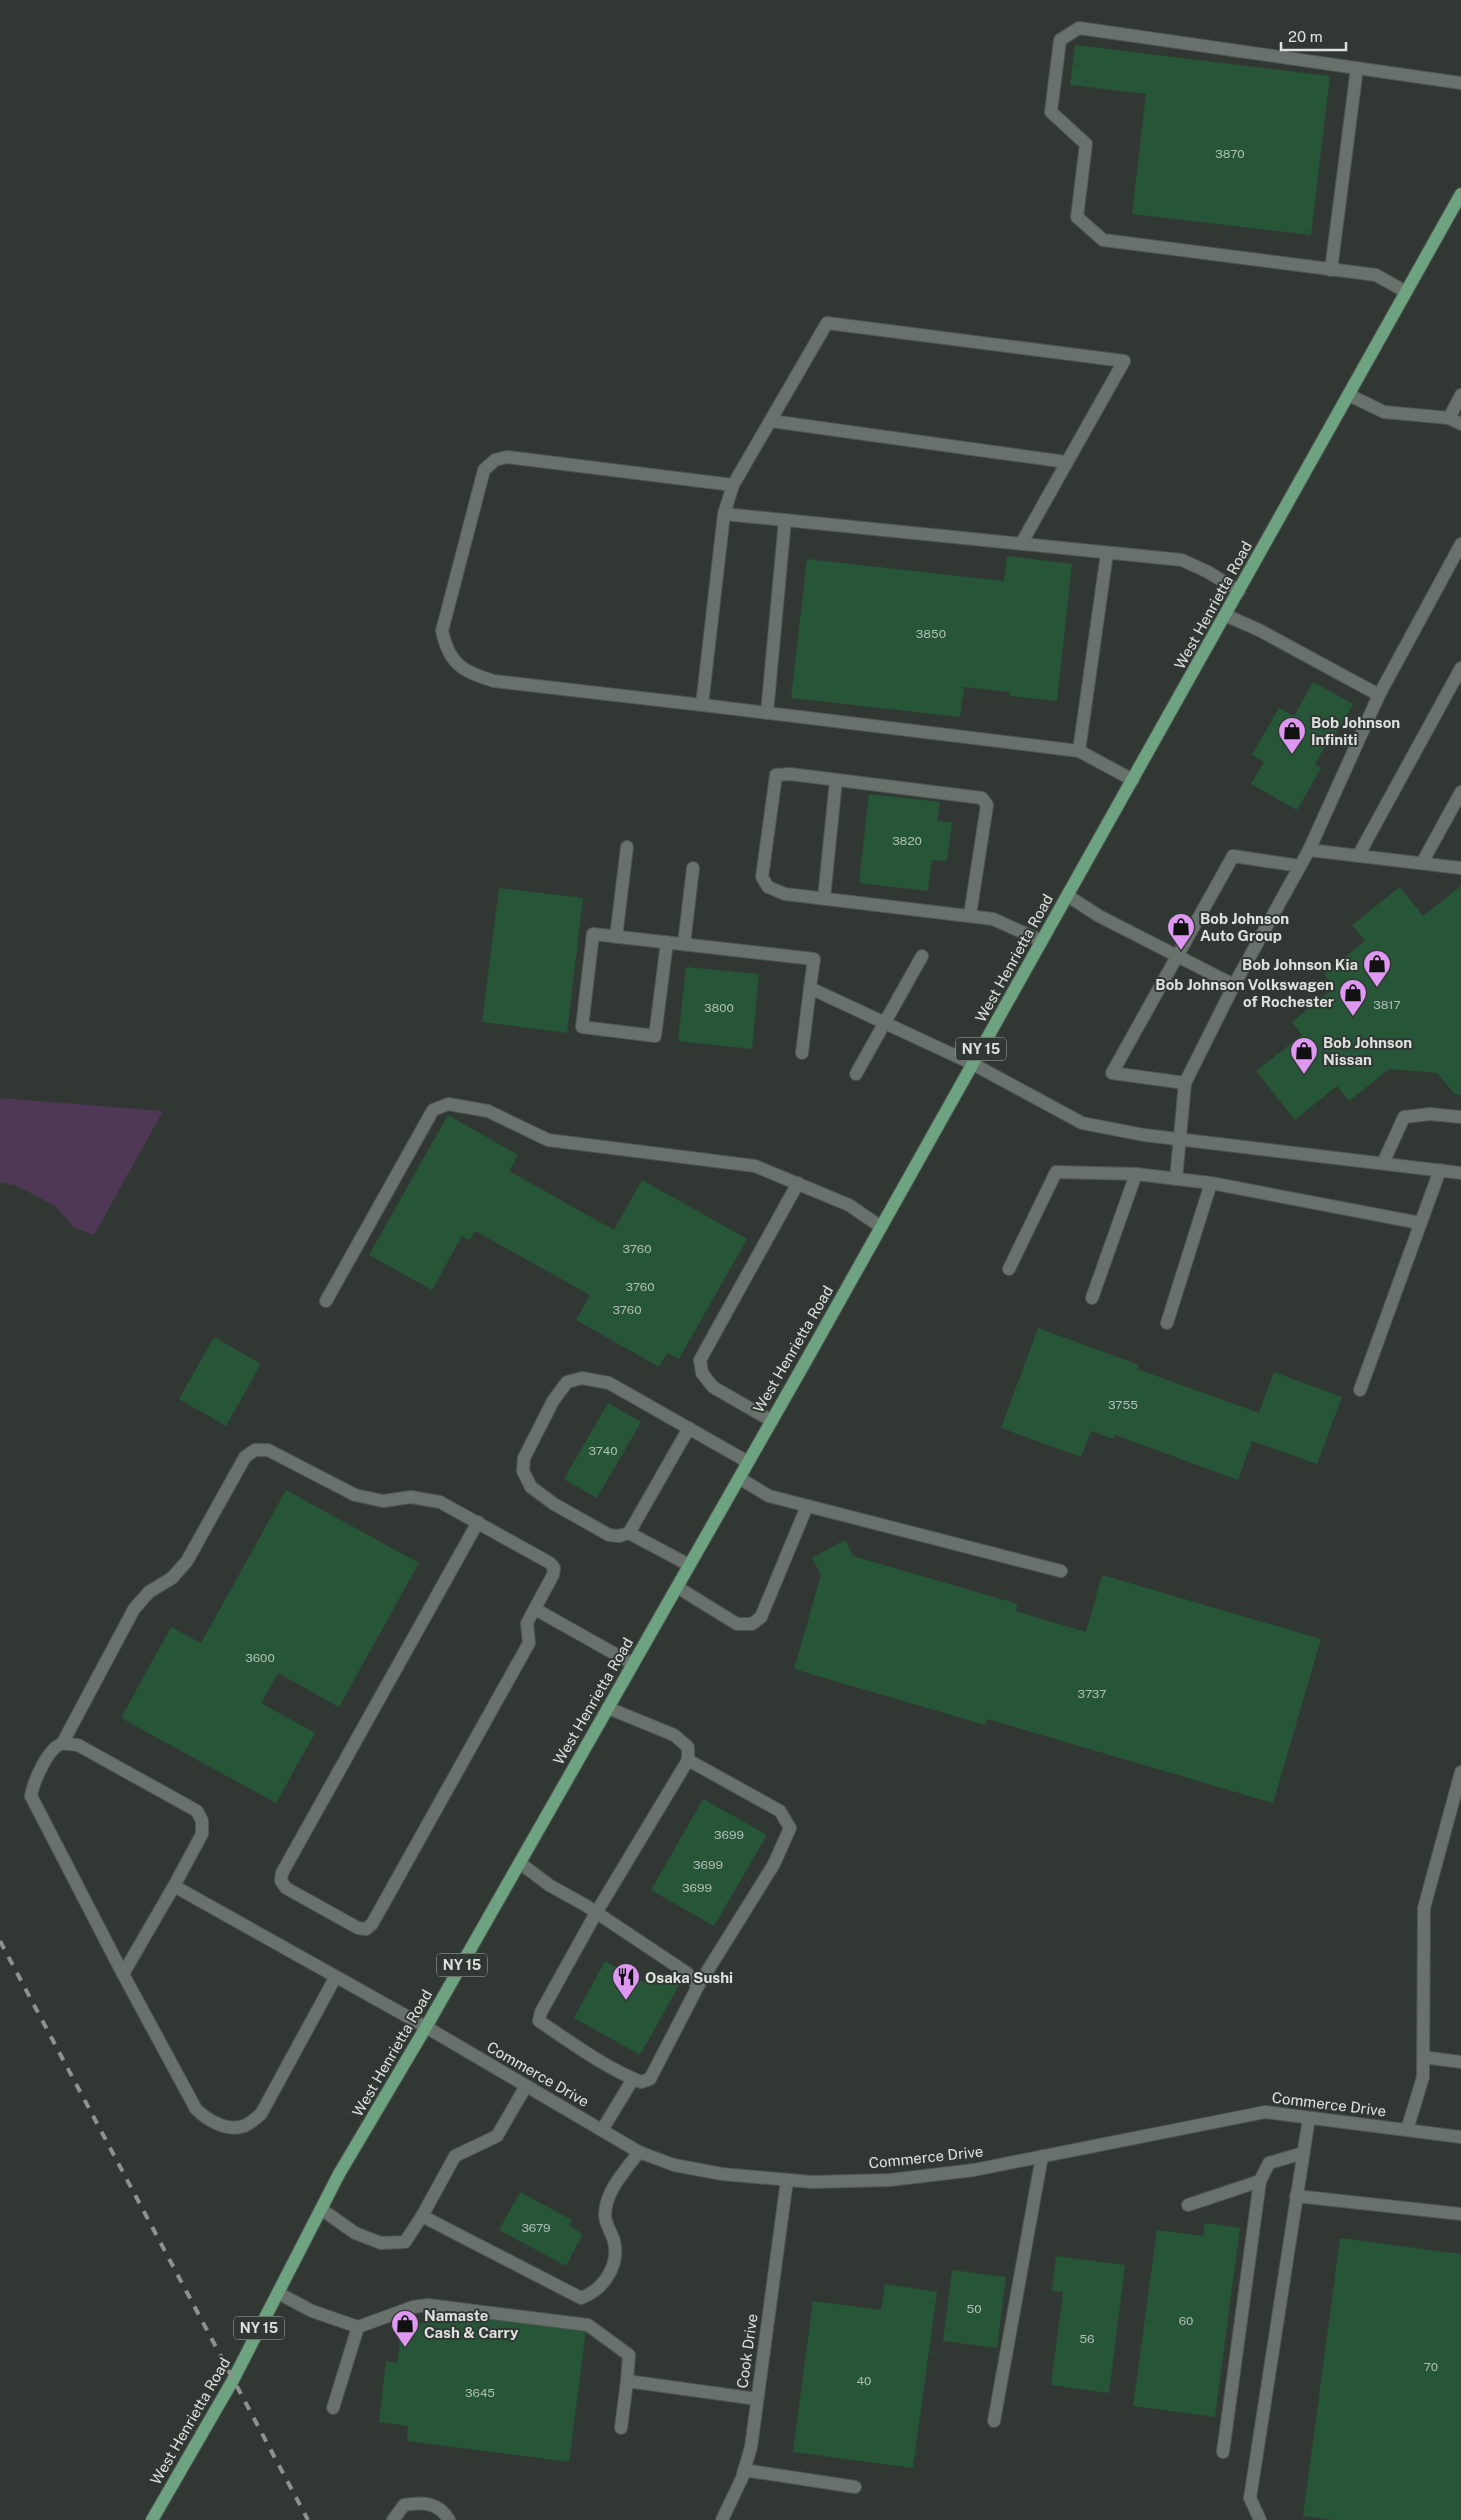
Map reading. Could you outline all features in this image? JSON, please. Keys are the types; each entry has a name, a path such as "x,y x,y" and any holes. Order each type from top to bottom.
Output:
{"main road":[{"name":"West Henrietta Road","path":"156,2519 233,2380 322,2209 772,1421 1406,292 1457,210 1461,194"}],"street":[{"path":"1406,292 1376,275 1103,240 1077,217 1086,144 1051,112 1060,40 1079,28 1461,84"},
{"path":"1331,270 1357,68"},
{"path":"702,705 724,514 733,485 827,323 1124,361 1021,544"},
{"path":"1348,395 1384,412 1449,418 1461,424"},
{"path":"1449,418 1461,395"},
{"path":"771,421 1066,462"},
{"path":"733,485 507,457 495,460 484,470 442,631 446,647 458,666 475,675 494,681 1079,751 1133,780"},
{"path":"724,514 1182,560 1208,572 1239,591"},
{"path":"767,713 784,520"},
{"path":"1176,1179 1185,1083 1234,985 1309,850 1379,695 1461,544"},
{"path":"1079,751 1107,553"},
{"path":"1225,615 1259,630 1379,695"},
{"path":"1358,856 1461,668"},
{"path":"970,915 987,805 982,798 790,774 776,775 762,877 768,887 785,894 993,919 1042,941"},
{"path":"824,898 836,780"},
{"path":"1422,863 1461,792"},
{"path":"616,937 627,847"},
{"path":"1309,850 1461,868"},
{"path":"1185,1083 1112,1073 1233,856 1300,866"},
{"path":"684,944 693,868"},
{"path":"1068,896 1099,916 1234,985"},
{"path":"667,942 656,1036 582,1027 593,934 616,937 667,942 814,959 802,1053"},
{"path":"856,1074 922,956"},
{"path":"810,988 973,1064 1082,1123 1179,1139 1461,1173"},
{"path":"326,1301 432,1110 448,1104 488,1111 548,1140 755,1166 849,1205 881,1227"},
{"path":"1383,1163 1404,1117 1430,1114 1461,1117"},
{"path":"1360,1390 1440,1170"},
{"path":"1009,1269 1056,1172 1136,1174 1211,1183 1420,1223"},
{"path":"1092,1298 1136,1174"},
{"path":"772,1421 713,1387 702,1373 700,1360 798,1183"},
{"path":"1167,1324 1211,1183"},
{"path":"688,1428 629,1533 619,1536 609,1535 554,1504 531,1487 523,1471 524,1458 554,1401 567,1382 582,1378 609,1383 748,1462"},
{"path":"335,1978 261,2114 243,2126 224,2126 207,2120 196,2109 123,1974 31,1796 33,1786 51,1751 62,1744 134,1609 149,1592 172,1578 188,1561 245,1457 255,1450 268,1450 354,1495 384,1501 411,1497 440,1502 478,1522 550,1562 554,1568 553,1575 527,1623 529,1643 372,1924 366,1929 358,1928 286,1888 281,1881 282,1872 478,1522"},
{"path":"739,1478 768,1496 1061,1572"},
{"path":"677,1587 737,1624 752,1624 761,1617 806,1506"},
{"path":"629,1533 689,1565"},
{"path":"535,1609 633,1664"},
{"path":"608,1708 674,1735 688,1747 688,1760 596,1913 541,2012 539,2021 595,2059 641,2082 650,2079 698,1986 774,1864 790,1828 780,1811 688,1760"},
{"path":"62,1744 78,1745 197,1811 202,1821 202,1834 123,1974"},
{"path":"1407,2130 1424,2076 1424,1908 1461,1772"},
{"path":"520,1863 687,1973 698,1986"},
{"name":"Commerce Drive","path":"174,1886 335,1978 426,2027 639,2152 684,2167 722,2174 787,2180 890,2180 974,2170 1265,2112 1461,2137"},
{"path":"1423,2057 1461,2062"},
{"path":"602,2130 633,2079"},
{"path":"322,2209 355,2233 381,2243 405,2242 422,2216 455,2156 497,2136 526,2086"},
{"path":"1260,2520 1250,2498 1308,2118"},
{"path":"422,2216 581,2298 594,2293 606,2280 615,2260 614,2241 605,2216 612,2190 639,2152"},
{"path":"1223,2452 1260,2181 1268,2163 1303,2153"},
{"path":"994,2421 1042,2156"},
{"name":"Cook Drive","path":"722,2520 744,2470 751,2447 787,2180"},
{"path":"1188,2205 1260,2181"},
{"path":"1296,2196 1461,2214"},
{"path":"278,2293 312,2312 358,2327 412,2307 428,2305 588,2326 629,2355 621,2428"},
{"path":"333,2408 358,2327"},
{"path":"627,2381 757,2399"},
{"path":"744,2470 855,2487"},
{"path":"393,2520 404,2506 421,2502 438,2507 449,2520"}],"shaded area":[{"path":"0,1098 163,1111 94,1235 75,1228 55,1206 15,1185 0,1183"}],"building":[{"path":"1075,45 1330,76 1311,235 1132,214 1146,94 1070,85"},
{"path":"1007,556 1072,564 1057,701 1010,696 1010,692 964,687 960,717 791,698 807,559 1004,581"},
{"path":"1313,682 1353,704 1331,743 1328,741 1315,764 1321,768 1297,810 1251,784 1264,762 1252,755 1279,708 1294,716"},
{"path":"869,794 940,802 937,821 952,822 947,861 932,860 928,891 859,883"},
{"path":"1461,886 1461,1095 1455,1094 1437,1073 1389,1069 1349,1101 1337,1086 1295,1120 1256,1071 1302,1035 1292,1022 1335,987 1324,974 1365,941 1352,925 1400,887 1423,916"},
{"path":"499,888 583,898 567,1033 482,1022"},
{"path":"686,967 759,974 752,1049 678,1041"},
{"path":"448,1115 518,1155 509,1171 614,1230 642,1180 747,1239 679,1359 667,1353 659,1367 576,1320 590,1295 475,1231 470,1240 462,1236 432,1290 369,1255"},
{"path":"1038,1328 1139,1365 1137,1369 1259,1413 1274,1372 1342,1397 1317,1464 1252,1441 1238,1480 1115,1435 1113,1439 1091,1431 1081,1457 1001,1428"},
{"path":"214,1337 261,1364 226,1426 179,1399"},
{"path":"608,1403 641,1422 597,1498 564,1479"},
{"path":"286,1490 419,1563 339,1707 278,1673 261,1703 315,1733 276,1803 121,1718 171,1627 201,1643"},
{"path":"845,1540 853,1556 1018,1604 1015,1611 1086,1632 1102,1575 1321,1639 1273,1803 987,1719 985,1725 794,1669 821,1575 812,1558"},
{"path":"703,1799 767,1835 714,1926 651,1890"},
{"name":"Osaka Sushi","path":"605,1961 643,1982 650,1969 679,1985 640,2055 574,2018"},
{"path":"520,2192 572,2220 569,2226 583,2234 566,2266 499,2230"},
{"path":"1205,2223 1240,2228 1215,2417 1133,2406 1157,2230 1203,2236"},
{"path":"1340,2238 1461,2254 1461,2520 1334,2520 1303,2516"},
{"path":"1056,2256 1125,2265 1109,2393 1051,2385 1063,2292 1052,2291"},
{"path":"952,2270 1006,2277 997,2348 943,2341"},
{"path":"885,2284 937,2292 913,2468 793,2452 813,2301 881,2310"},
{"path":"425,2309 586,2330 569,2462 407,2441 408,2426 379,2422 386,2361 397,2363 403,2320 423,2323"}],"railway":[{"path":"0,1941 308,2520"}],"place":[{"name":"Bob Johnson Infiniti","path":"1292,755"},
{"name":"Bob Johnson Auto Group","path":"1181,951"},
{"name":"Bob Johnson Kia","path":"1377,988"},
{"name":"Bob Johnson Volkswagen of Rochester","path":"1353,1017"},
{"name":"Bob Johnson Nissan","path":"1304,1075"},
{"name":"Osaka Sushi","path":"626,2001"},
{"name":"Namaste Cash & Carry","path":"405,2348"}]}
